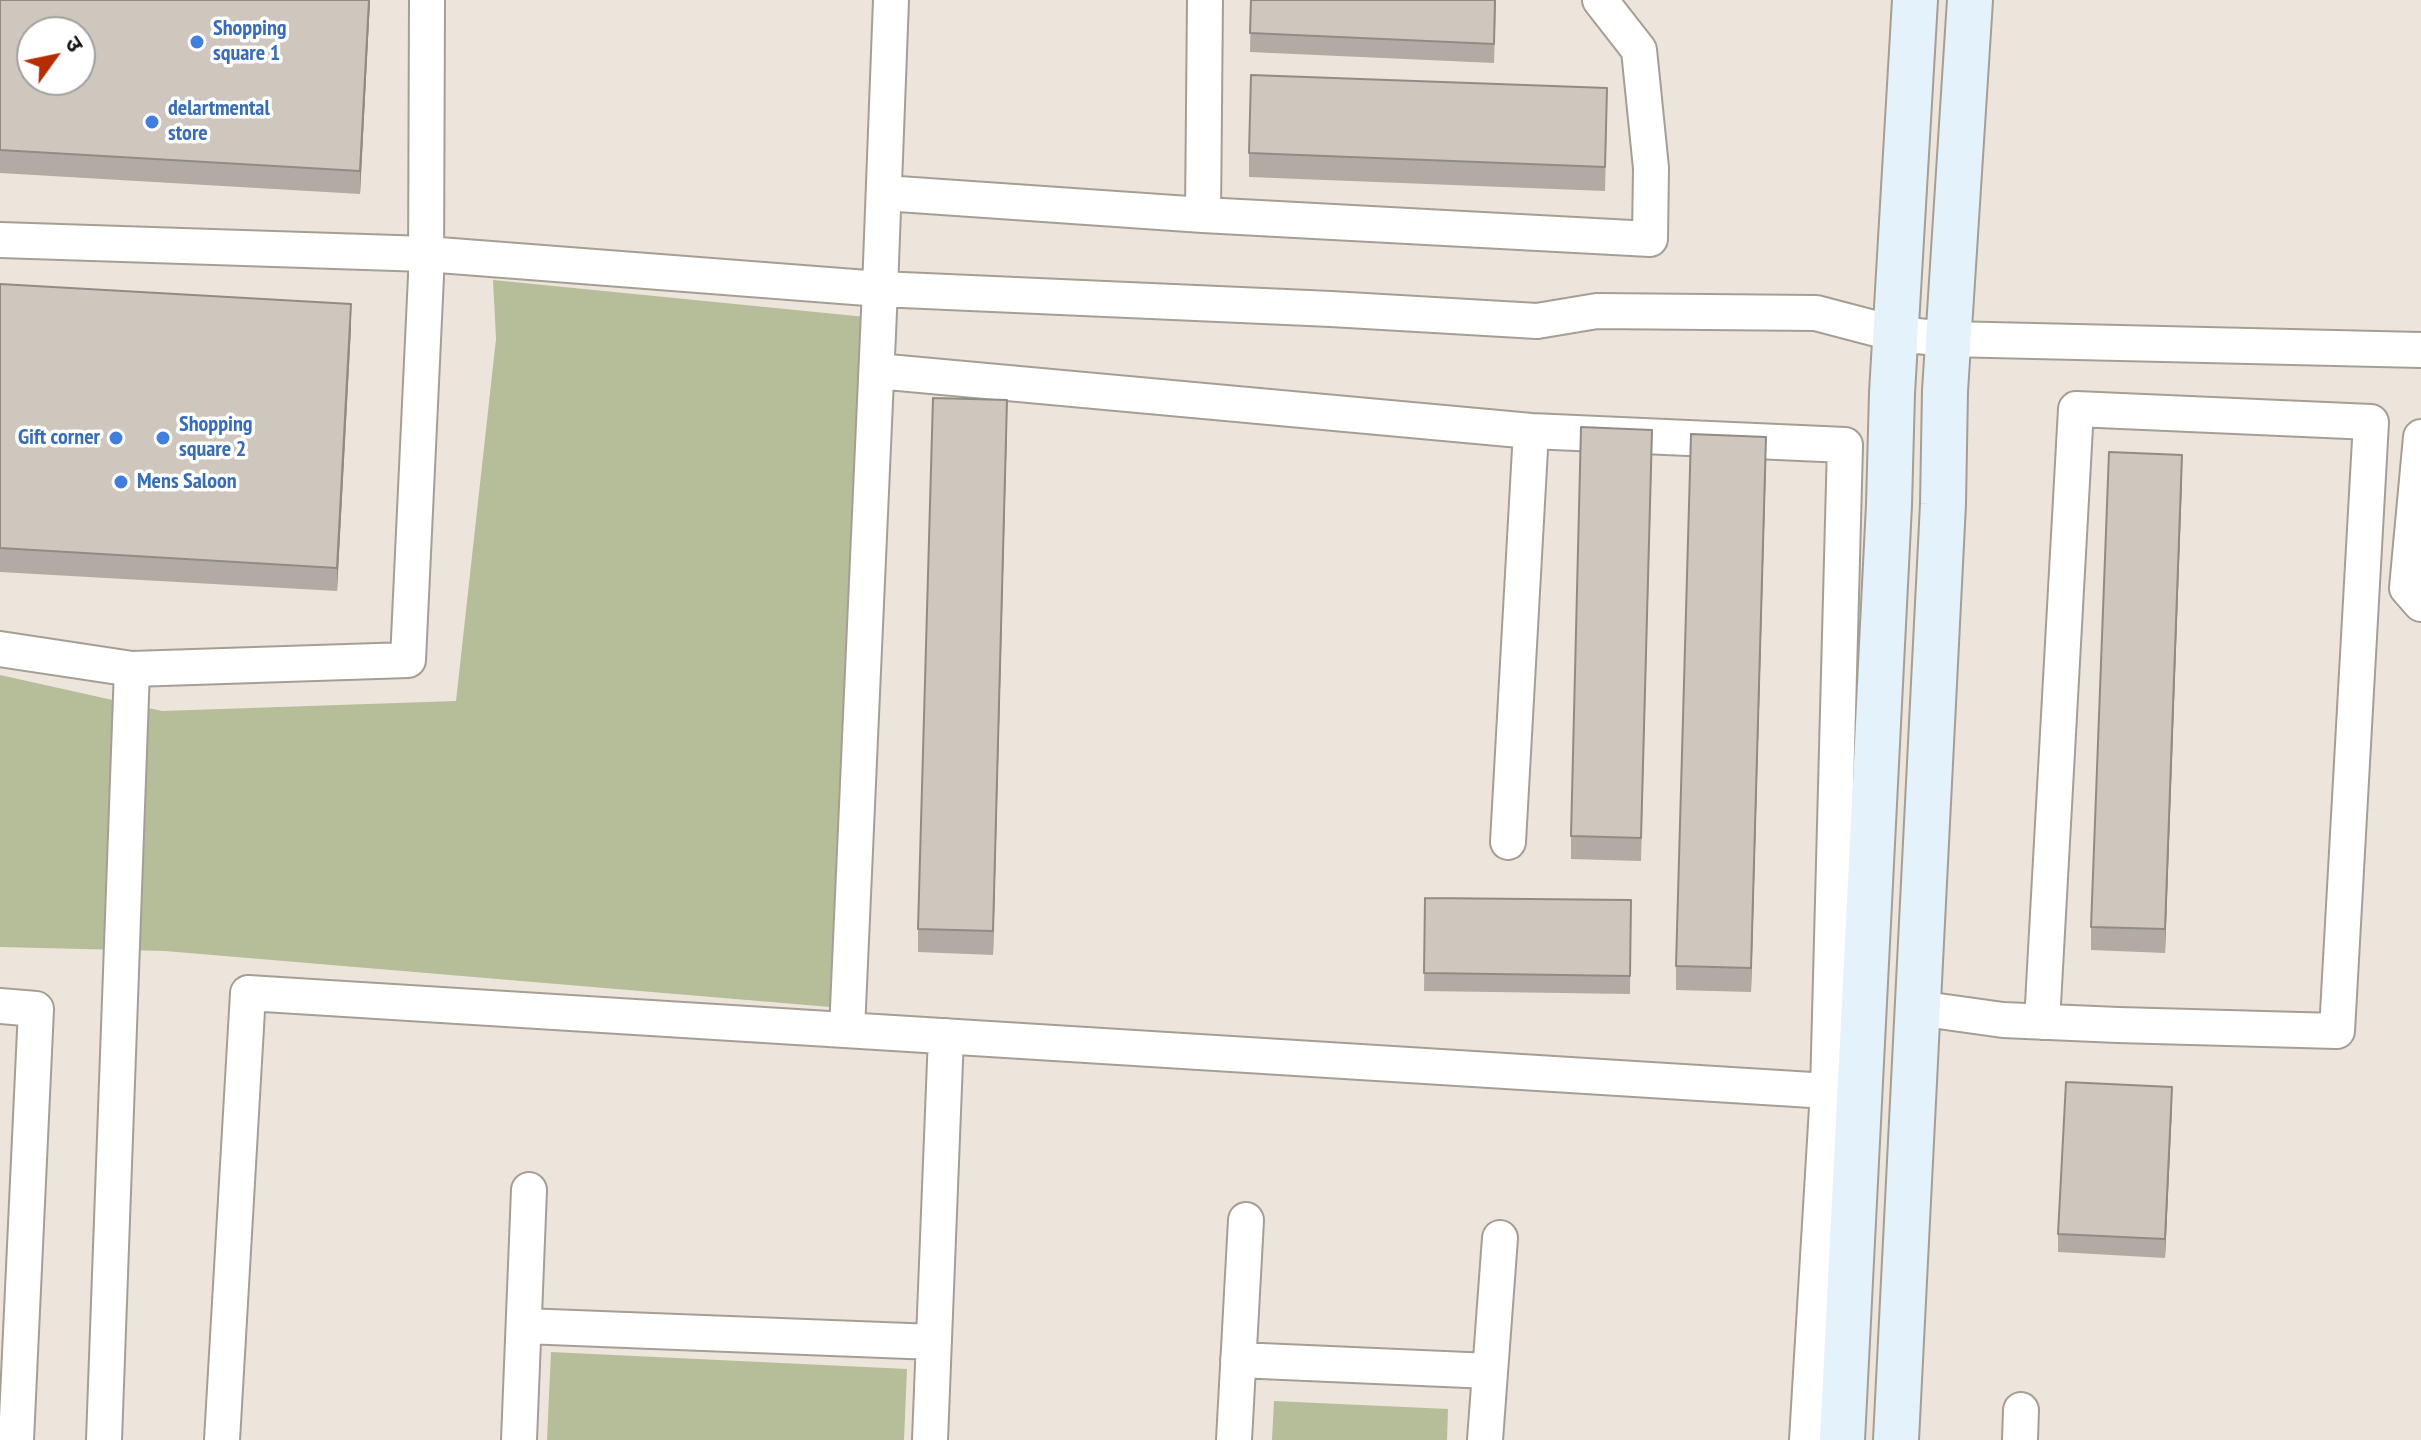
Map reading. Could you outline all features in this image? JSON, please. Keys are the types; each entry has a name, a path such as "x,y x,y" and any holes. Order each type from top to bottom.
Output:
{"street":[{"path":"0,649 132,669 408,660 426,254 427,0"},
{"path":"847,1030 891,0"},
{"path":"1203,215 1205,0"},
{"path":"884,193 1203,215 1650,239 1651,168 1639,50 1600,0"},
{"path":"1842,1440 1915,0"},
{"path":"1896,1440 1943,504 1948,339 1970,0"},
{"path":"0,240 426,254 880,289 1537,321 1597,311 1816,313 1896,334 1948,339 2421,350"},
{"path":"877,371 1531,431 1845,445 1828,1091 1807,1440"},
{"path":"1917,1008 2003,1020 2042,1022 2337,1031 2371,422 2076,409 2042,1022"},
{"path":"1508,842 1531,431"},
{"path":"2421,437 2407,588 2421,604"},
{"path":"104,1440 132,669"},
{"path":"222,1440 248,993 1828,1091"},
{"path":"0,1006 36,1009 16,1440"},
{"path":"930,1440 946,1036"},
{"path":"519,1440 529,1190"},
{"path":"1234,1440 1246,1220"},
{"path":"1485,1440 1500,1238"},
{"path":"524,1326 934,1342"},
{"path":"1238,1360 1490,1371"}],"green space":[{"path":"493,280 866,317 854,1009 165,951 0,947 0,675 162,711 456,701 496,339"},
{"path":"551,1352 907,1369 904,1440 547,1440"},
{"path":"1274,1401 1448,1409 1447,1440 1272,1440"}],"building":[{"path":"0,0 369,0 360,171 0,150"},
{"path":"1251,0 1495,0 1494,44 1250,33"},
{"path":"1251,75 1607,88 1605,167 1249,153"},
{"path":"0,284 351,304 337,568 0,548"},
{"path":"933,398 1007,400 993,931 918,929"},
{"path":"1581,427 1652,430 1641,838 1571,836"},
{"path":"1691,434 1766,437 1751,968 1676,966"},
{"path":"2109,452 2182,455 2165,929 2091,927"},
{"path":"1425,898 1631,900 1630,976 1424,973"},
{"path":"2066,1082 2172,1087 2165,1239 2058,1234"}],"place":[{"name":"Shopping square 1","path":"197,42"},
{"name":"delartmental store","path":"152,122"},
{"name":"Gift corner","path":"116,438"},
{"name":"Shopping square 2","path":"163,438"},
{"name":"Mens Saloon","path":"121,482"}]}
